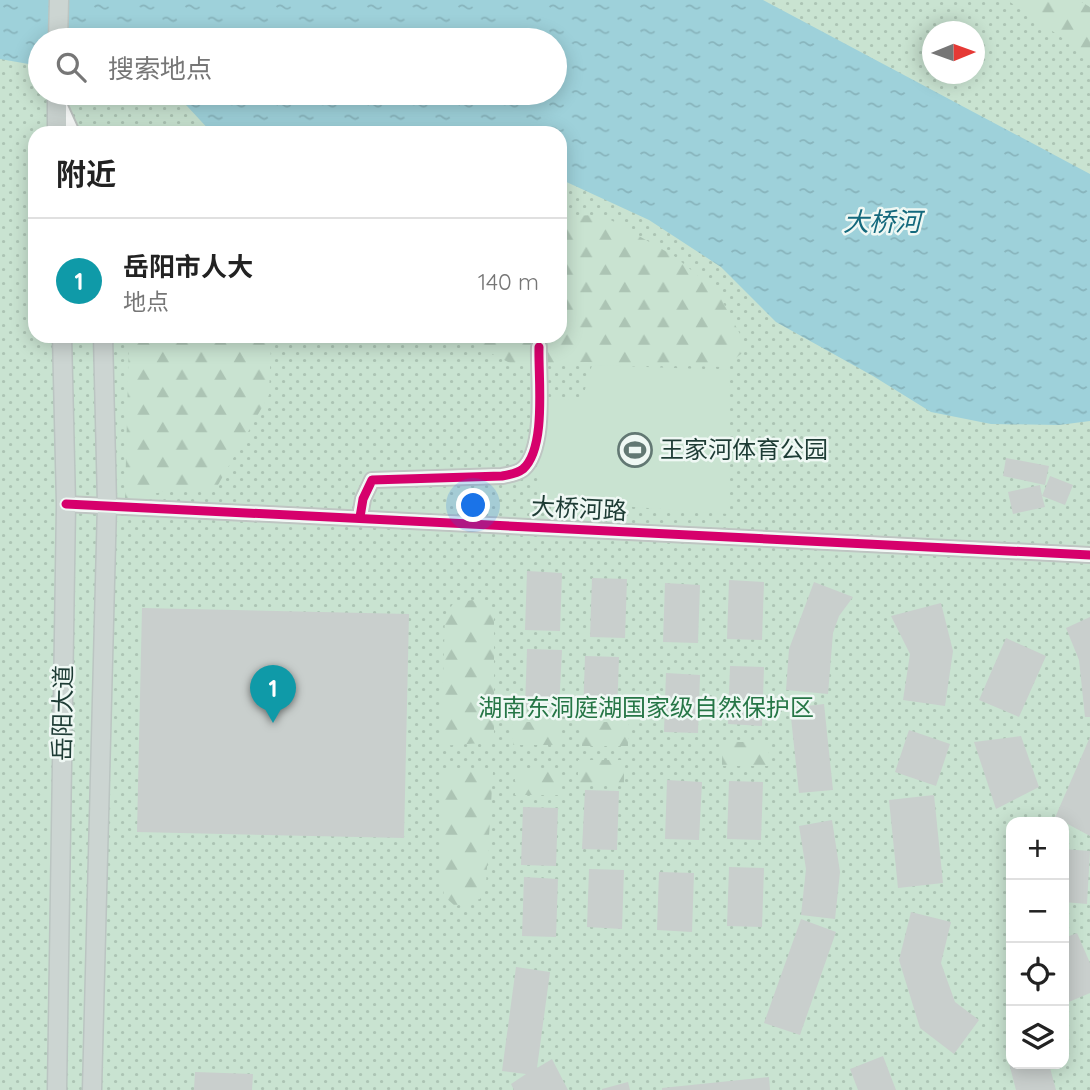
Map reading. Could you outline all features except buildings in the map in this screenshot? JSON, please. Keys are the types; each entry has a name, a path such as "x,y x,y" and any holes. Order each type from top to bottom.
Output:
{"main road":[{"path":"58,28 59,0"},
{"path":"57,105 57,126"},
{"name":"岳阳大道","path":"57,1090 66,504 62,343"},
{"path":"92,1090 107,504 103,343"}],"street":[{"path":"61,105 69,126"},
{"path":"360,517 363,499 372,480 502,476 522,471 534,454 538,432 538,347"},
{"name":"大桥河路","path":"66,504 1090,555"}],"green space":[{"name":"湖南东洞庭湖国家级自然保护区","path":"0,0 1090,0 1090,1090 0,1090"},
{"path":"1007,0 1078,0 1090,7 1090,57"},
{"path":"602,215 674,256 717,291 748,349 723,367 586,362 512,364 471,343 567,343 567,216"},
{"path":"129,343 271,343 269,395 214,492 168,491 125,499"},
{"name":"王家河体育公园","path":"592,365 729,370 730,514 538,500 543,399 582,400"},
{"path":"472,600 487,603 494,614 494,742 441,746 445,615 453,604"},
{"path":"513,722 559,722 559,745 513,745"},
{"path":"582,722 628,722 628,746 582,746"},
{"path":"722,742 768,742 768,766 722,766"},
{"path":"578,760 624,760 624,784 578,784"},
{"path":"440,770 493,772 486,884 480,899 455,906 444,896 440,864"},
{"path":"515,771 561,771 561,795 515,795"}],"water":[{"name":"大桥河","path":"0,0 763,0 1090,174 1090,421 1059,425 991,424 931,412 776,322 721,267 649,220 567,182 567,126 206,126 186,105 567,105 567,28 28,28 28,64 0,59"}],"cycle path":[{"path":"360,517 363,499 372,480 502,476 523,469 531,459 538,429 539,347"},
{"path":"66,504 1090,555"}],"place":[{"name":"王家河体育公园","path":"635,450"},
{"name":"岳阳市人大","path":"273,723"}]}
